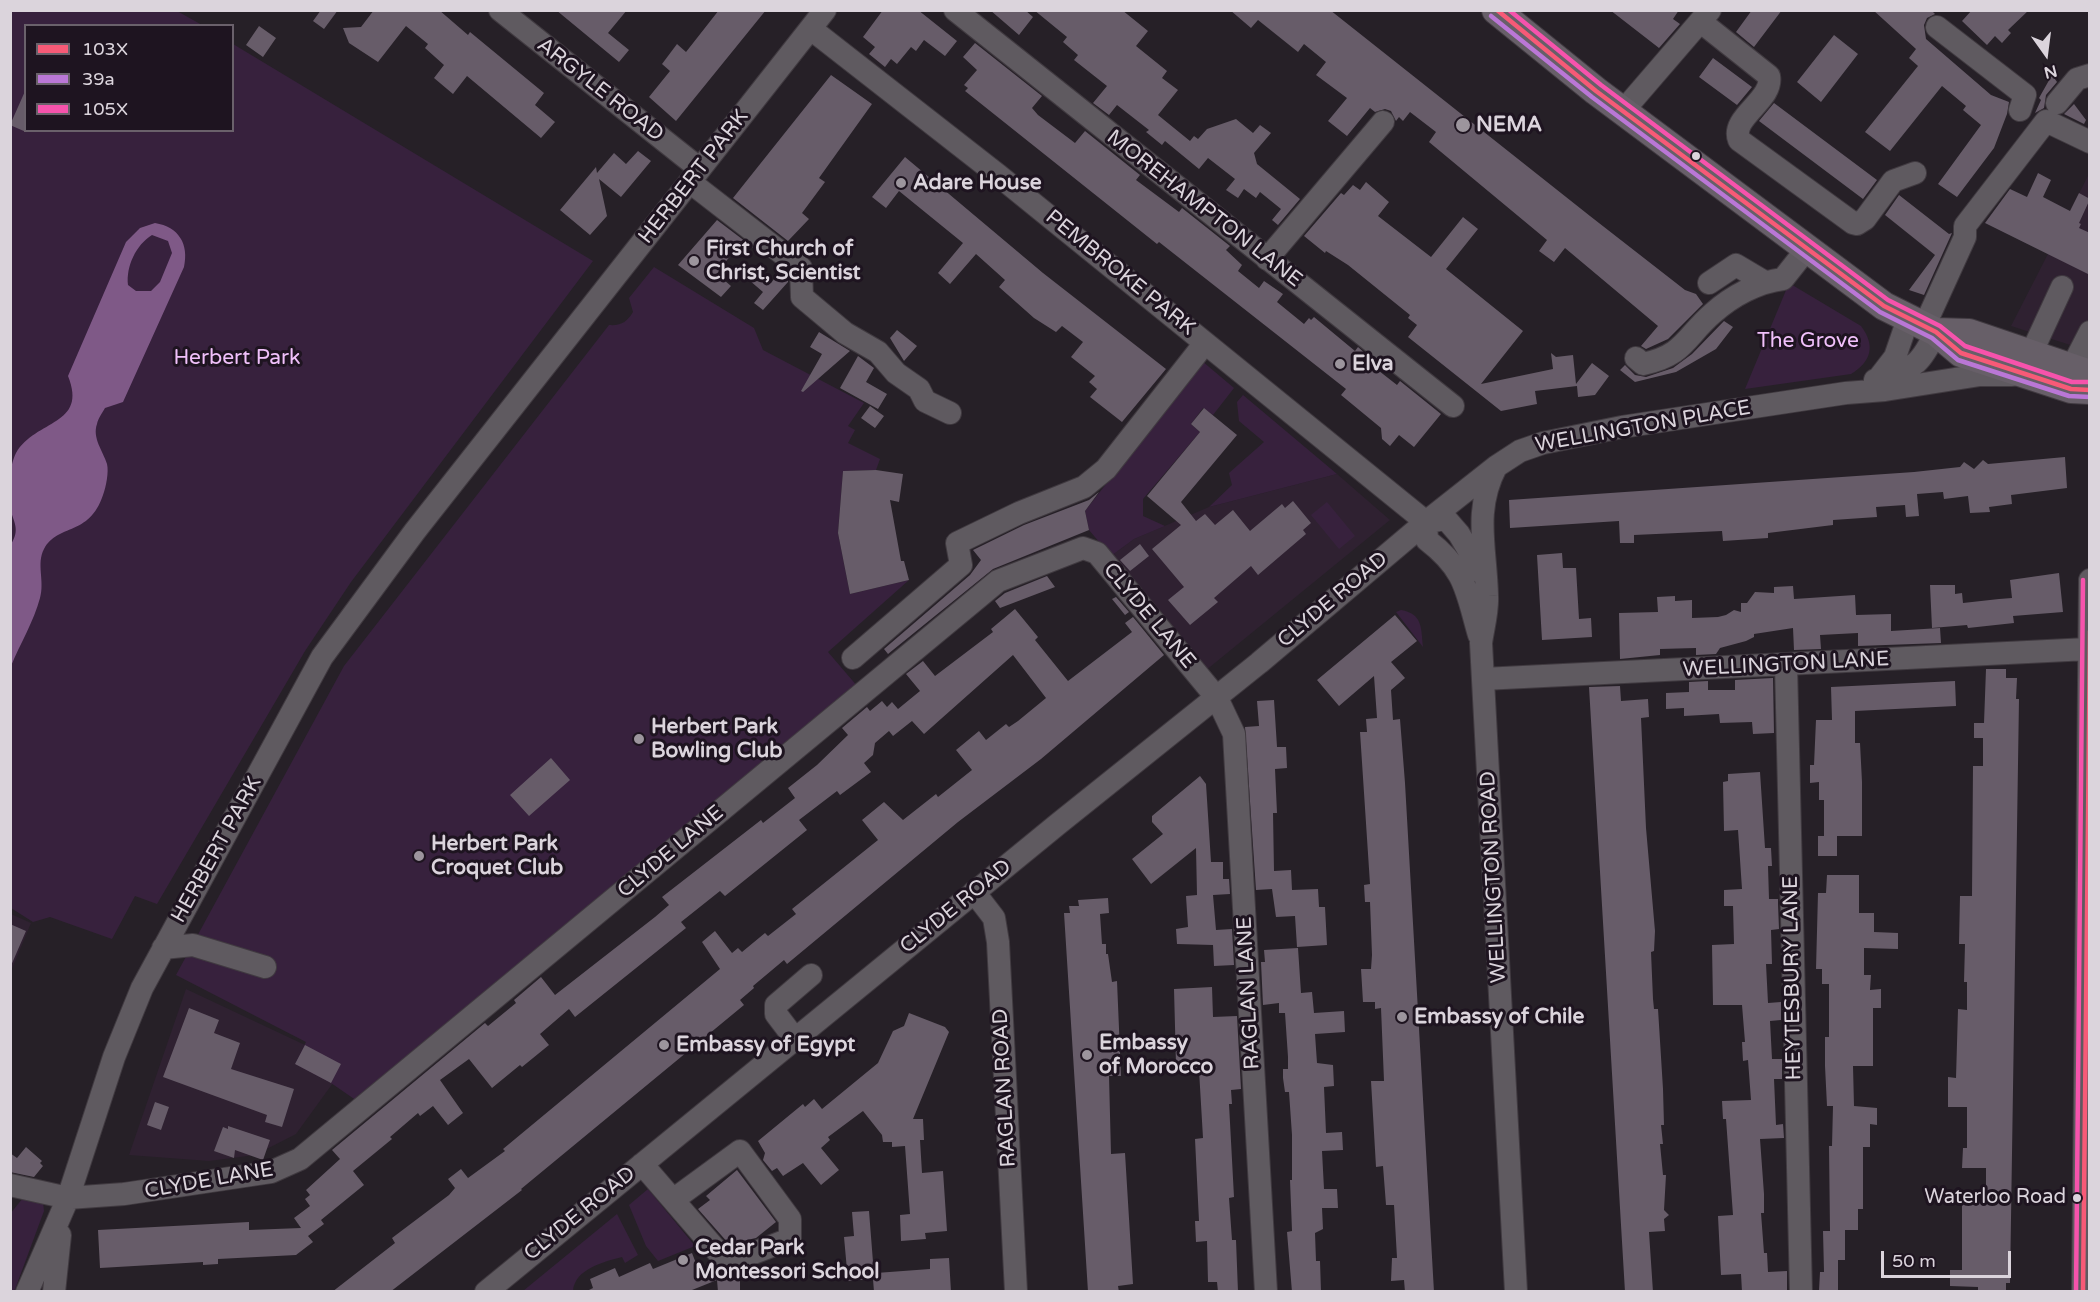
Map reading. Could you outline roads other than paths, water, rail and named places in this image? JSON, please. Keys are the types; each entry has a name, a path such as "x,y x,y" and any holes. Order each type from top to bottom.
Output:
{"main road":[{"path":"1496,10 1623,111 1806,250 1884,306 1922,326 1960,352 2027,364 2081,370"},
{"path":"2027,364 2071,389 2090,390"}],"street":[{"name":"ARGYLE ROAD","path":"500,10 801,268 802,297 845,333 878,352 896,373 919,389 925,401 950,412"},
{"name":"HERBERT PARK","path":"27,1292 66,1204 114,1057 142,988 322,657 368,590 825,10"},
{"name":"MOREHAMPTON LANE","path":"955,10 1453,406"},
{"path":"1623,111 1705,16 1769,76 1768,89 1739,128 1739,140 1857,224 1864,219 1893,181 1915,173"},
{"path":"1937,27 2025,95 2020,110"},
{"name":"PEMBROKE PARK","path":"810,29 998,175 1426,522"},
{"path":"2057,103 2077,79 2090,75"},
{"path":"1878,379 1922,326 1965,237 1965,226 2046,121 2090,142"},
{"path":"1267,259 1383,122"},
{"path":"1636,358 1644,364 1674,354 1713,313 1763,281 1783,279 1806,250"},
{"path":"1709,283 1736,265 1763,281"},
{"path":"2027,364 2062,287"},
{"name":"WELLINGTON PLACE","path":"1846,393 1878,379 1902,373 1919,362 1922,326"},
{"path":"2081,370 2090,332"},
{"path":"853,658 961,565 957,543 1019,513 1084,487 1106,469 1205,343"},
{"name":"WELLINGTON PLACE","path":"1426,522 1497,466 1527,448 1558,439 1846,393 1885,390 1980,375 2027,364"},
{"name":"WELLINGTON ROAD","path":"1497,466 1487,485 1481,507 1487,598 1481,643 1516,1292"},
{"name":"WELLINGTON ROAD","path":"1481,643 1458,569 1448,556 1427,540 1426,522 1446,519 1476,559 1486,584"},
{"name":"CLYDE ROAD","path":"486,1292 974,892 1217,698 1426,522"},
{"name":"CLYDE LANE","path":"10,1185 66,1204 271,1172 300,1160 998,581 1083,548 1097,553 1217,698"},
{"path":"2083,1292 2090,580"},
{"name":"WELLINGTON LANE","path":"1483,679 2088,649"},
{"name":"HEYTESBURY LANE","path":"1786,665 1801,1292"},
{"name":"RAGLAN LANE","path":"1217,698 1234,734 1266,1292"},
{"name":"RAGLAN ROAD","path":"974,892 994,918 998,942 1016,1292"},
{"path":"163,948 193,945 265,967"},
{"path":"795,1039 776,1014 776,1005 812,975"},
{"path":"642,1164 673,1200 723,1258 743,1257 790,1239 790,1219 740,1150 673,1200"},
{"name":"HERBERT PARK","path":"54,1292 66,1204"}],"place":[{"name":"NEMA","path":"1463,125"},
{"name":"Adare House","path":"901,183"},
{"name":"First Church of Christ, Scientist","path":"694,261"},
{"name":"Elva","path":"1340,364"},
{"name":"Herbert Park Bowling Club","path":"639,739"},
{"name":"Herbert Park Croquet Club","path":"419,856"},
{"name":"Embassy of Chile","path":"1402,1017"},
{"name":"Embassy of Egypt","path":"664,1045"},
{"name":"Embassy of Morocco","path":"1087,1055"},
{"name":"Waterloo Road","path":"2077,1198"},
{"name":"Cedar Park Montessori School","path":"683,1260"}],"park label":[{"name":"The Grove","path":"1808,341"},
{"name":"Herbert Park","path":"237,358"}]}
